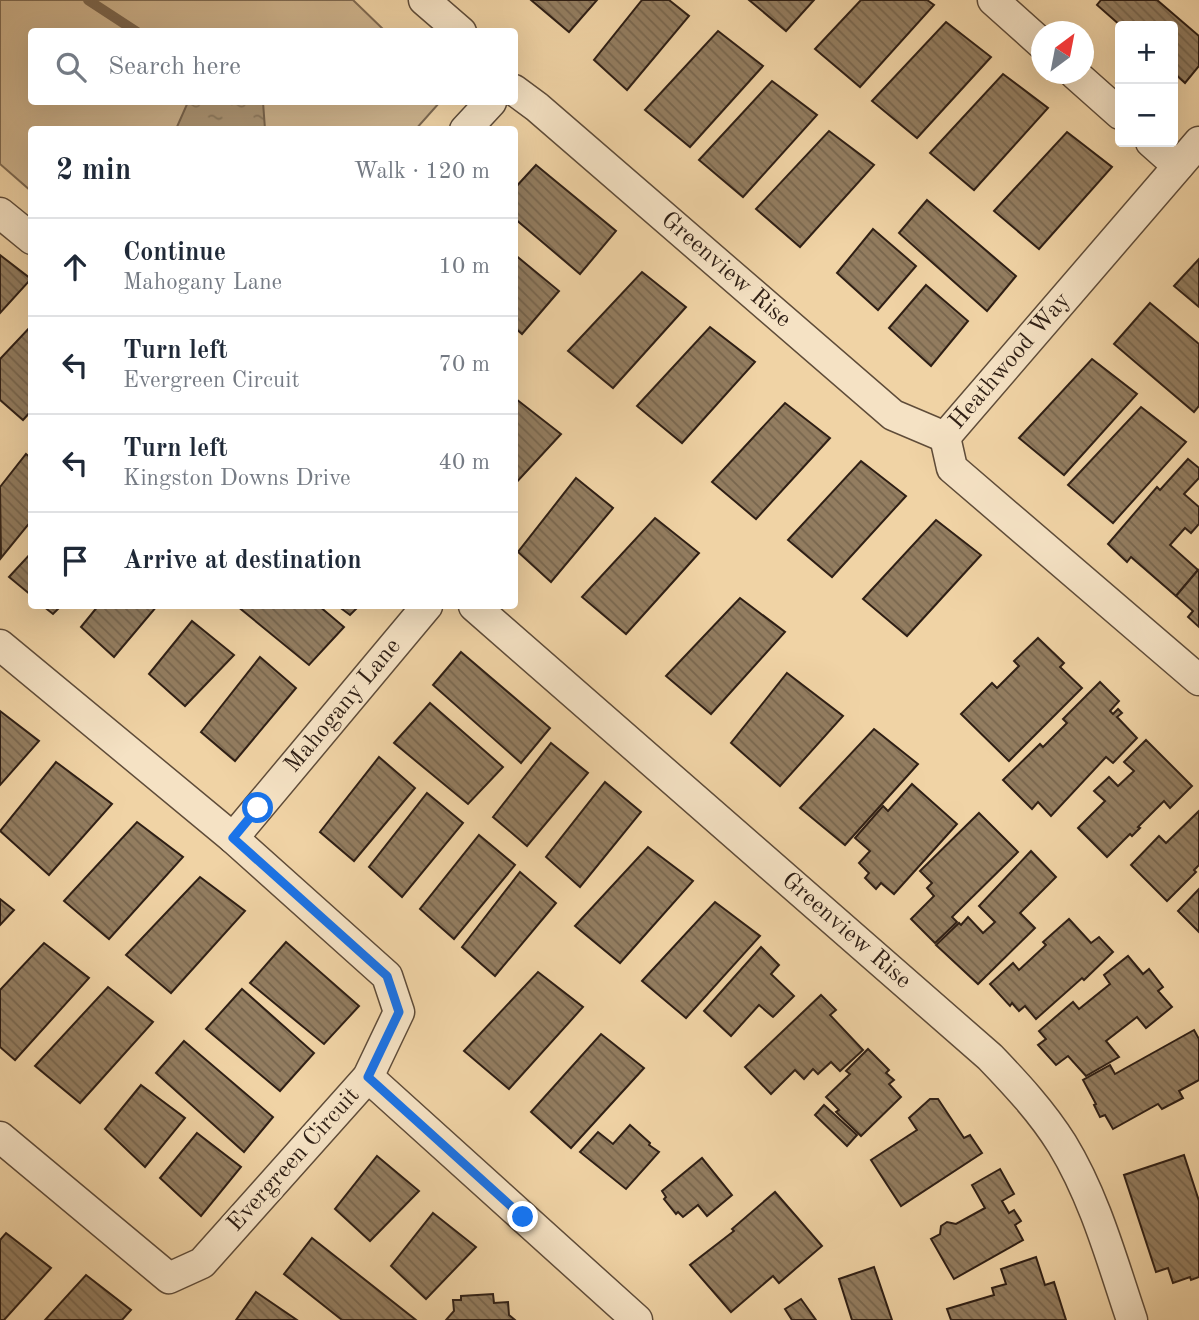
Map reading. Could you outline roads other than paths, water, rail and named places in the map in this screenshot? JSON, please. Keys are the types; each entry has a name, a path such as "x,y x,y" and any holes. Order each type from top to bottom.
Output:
{"street":[{"path":"424,0 456,28"},
{"path":"993,0 1031,35"},
{"path":"1086,84 1115,110"},
{"name":"Greenview Rise","path":"518,93 893,415 945,437"},
{"path":"469,126 488,105"},
{"name":"Heathwood Way","path":"1199,142 945,437 952,468 1199,680"},
{"path":"1157,147 1178,166"},
{"path":"0,213 28,236"},
{"name":"Mahogany Lane","path":"233,838 424,609"},
{"name":"Greenview Rise","path":"477,609 990,1056 1028,1097 1062,1144 1087,1192 1132,1320"},
{"name":"Evergreen Circuit","path":"0,645 233,838 387,976 399,1012 368,1077 202,1262 169,1278 0,1137"},
{"path":"368,1077 637,1320"}],"water":[{"path":"187,105 263,105 265,126 177,126"}],"waterway":[{"path":"88,0 131,28"}]}
